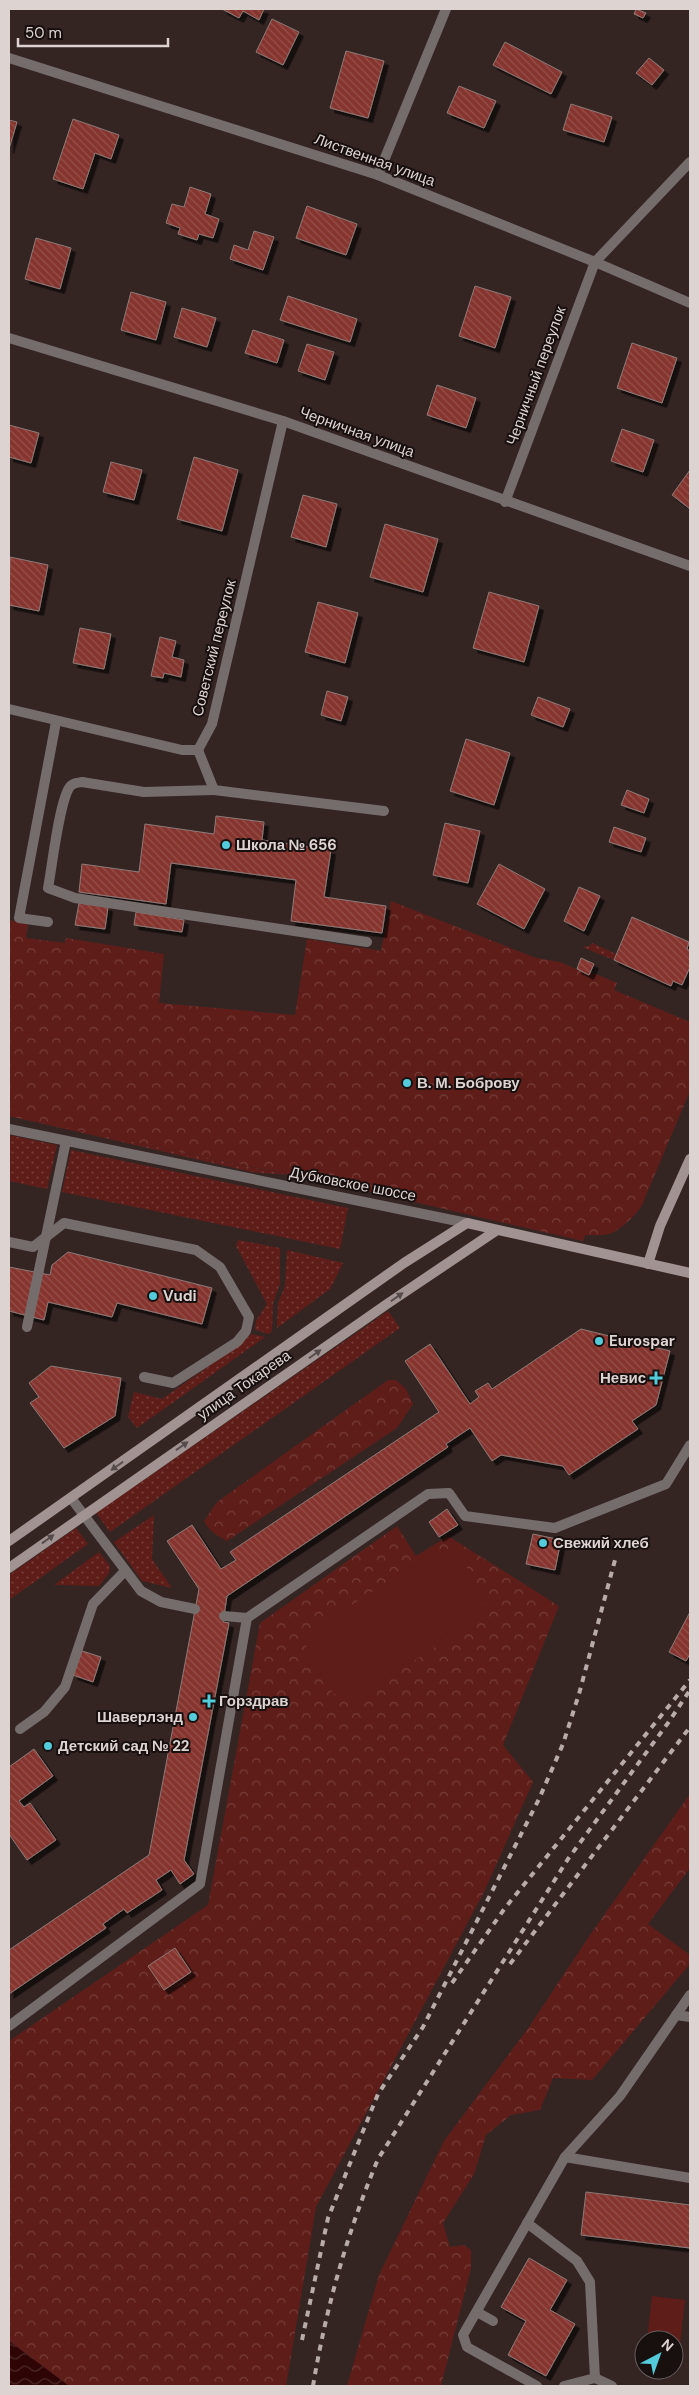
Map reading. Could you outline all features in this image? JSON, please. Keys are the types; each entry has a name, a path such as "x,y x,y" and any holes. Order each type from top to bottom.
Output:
{"main road":[{"path":"648,1264 660,1226 690,1159"},
{"name":"Дубковское шоссе","path":"466,1223 690,1273"},
{"name":"улица Токарева","path":"9,1541 404,1263 466,1223"},
{"name":"улица Токарева","path":"9,1568 82,1515 497,1230"}],"street":[{"path":"378,175 446,9"},
{"name":"Лиственная улица","path":"9,58 378,175 595,262 690,303"},
{"path":"595,262 690,162"},
{"name":"Черничный переулок","path":"505,502 595,262"},
{"name":"Черничная улица","path":"9,338 283,421 505,502 690,566"},
{"name":"Советский переулок","path":"198,750 212,724 283,421"},
{"path":"9,709 56,722 182,750 198,750 214,790"},
{"path":"48,922 19,918 56,722"},
{"path":"367,942 75,898 48,888 64,803 68,789 73,783 82,782 144,792 214,790 384,811"},
{"name":"Дубковское шоссе","path":"9,1129 466,1223"},
{"path":"28,1327 66,1141"},
{"path":"9,1242 33,1248 64,1223 196,1250 220,1267 249,1317 246,1331 237,1342 173,1383 144,1377"},
{"path":"224,1616 247,1618 428,1494 449,1493 465,1516 555,1528 666,1484 690,1445"},
{"path":"71,1498 141,1591 161,1602 195,1609"},
{"path":"20,1729 44,1712 65,1687 93,1604 125,1572"},
{"path":"9,2026 200,1884 247,1618"},
{"path":"537,2386 467,2347 464,2336 564,2157 620,2096 690,1995"},
{"path":"676,2015 690,2017"},
{"path":"564,2157 690,2178"},
{"path":"527,2223 577,2261 590,2282 595,2378"},
{"path":"477,2312 494,2321"},
{"path":"564,2386 595,2378 612,2386"}],"green space":[{"path":"391,901 536,958 560,962 589,975 591,972 617,983 614,990 690,1022 690,1091 642,1205 623,1226 606,1235 585,1235 583,1241 362,1190 9,1116 9,920 28,923 26,938 65,943 66,938 164,954 159,1003 295,1015 307,939 381,951"},
{"path":"592,943 616,954 614,960 582,947 590,946"},
{"path":"9,1103 91,1133 289,1175 252,1172 9,1116"},
{"path":"9,1135 57,1145 47,1189 9,1181"},
{"path":"71,1150 348,1208 340,1249 62,1192"},
{"path":"289,1175 352,1179 352,1188"},
{"path":"238,1240 280,1248 280,1284 273,1303 272,1331 269,1334 255,1330 256,1321 267,1304 236,1246"},
{"path":"287,1250 343,1263 330,1289 277,1328 278,1303 285,1286"},
{"path":"388,1311 400,1328 110,1532 96,1513"},
{"path":"251,1334 265,1337 137,1428 128,1417 134,1392 162,1399 242,1343"},
{"path":"388,1380 396,1380 406,1389 413,1404 397,1428 227,1541 208,1528 204,1521 217,1502"},
{"path":"154,1515 152,1559 172,1588 142,1581 114,1542"},
{"path":"397,1526 416,1556 448,1536 559,1606 503,1745 533,1782 484,1892 316,2207 286,2386 69,2386 9,2341 9,2041 208,1905 260,1623"},
{"path":"76,1528 88,1544 9,1600 9,1575"},
{"path":"448,1550 461,1557 484,1599 486,1607 482,1616 356,1699 344,1699 333,1693 306,1649 308,1637 316,1628 436,1551"},
{"path":"99,1552 110,1566 109,1573 99,1586 54,1585"},
{"path":"690,1794 690,1868 648,1924 690,1955 690,1964 592,2080 553,2078 540,2110 511,2115 486,2135 474,2174 443,2223 450,2247 464,2245 471,2250 471,2268 441,2386 347,2386 379,2275 444,2141 529,2027 590,1935"},
{"path":"652,2296 685,2300 682,2330 648,2330"}],"water":[{"path":"9,2341 69,2386 9,2386"}],"building":[{"path":"222,9 264,9 259,20 243,11 239,18"},
{"path":"636,9 646,13 643,18 634,14"},
{"path":"272,19 299,32 283,65 256,52"},
{"path":"505,42 562,72 551,94 493,65"},
{"path":"346,51 384,61 368,118 330,108"},
{"path":"649,58 664,70 652,85 636,73"},
{"path":"459,86 496,101 484,128 447,113"},
{"path":"571,104 612,117 604,142 563,130"},
{"path":"73,119 119,135 111,159 95,153 83,189 53,179"},
{"path":"9,120 17,122 9,149"},
{"path":"190,187 211,194 205,214 219,219 213,238 199,234 197,240 178,234 180,228 166,223 172,204 184,207"},
{"path":"307,206 357,224 346,255 296,238"},
{"path":"254,231 274,237 263,270 230,259 234,245 248,250"},
{"path":"36,238 71,248 60,289 25,279"},
{"path":"475,286 511,297 495,348 459,336"},
{"path":"131,292 166,302 156,340 121,330"},
{"path":"288,296 357,319 350,342 280,320"},
{"path":"182,308 216,318 207,347 174,337"},
{"path":"253,330 284,340 277,363 245,353"},
{"path":"632,343 677,358 662,403 617,388"},
{"path":"307,344 334,352 325,380 298,371"},
{"path":"437,385 476,398 466,428 427,415"},
{"path":"9,425 39,433 31,463 9,457"},
{"path":"622,429 654,440 643,472 611,461"},
{"path":"194,457 238,470 222,531 177,519"},
{"path":"111,462 142,470 134,500 103,492"},
{"path":"690,470 690,509 672,495"},
{"path":"303,495 337,504 326,547 291,537"},
{"path":"385,524 438,539 423,592 370,577"},
{"path":"10,557 48,565 39,611 9,605"},
{"path":"489,592 539,606 524,662 473,648"},
{"path":"318,602 358,613 345,663 305,652"},
{"path":"80,628 111,634 104,669 73,663"},
{"path":"160,637 176,641 172,657 184,660 181,677 164,673 163,678 151,676"},
{"path":"327,691 348,697 341,721 321,715"},
{"path":"538,697 570,709 563,727 531,715"},
{"path":"466,739 510,753 494,805 450,791"},
{"path":"627,790 649,799 644,813 621,805"},
{"path":"216,816 264,822 262,840 331,850 324,897 386,906 382,933 291,921 296,880 171,863 166,904 79,892 82,864 139,872 145,824 214,834"},
{"path":"445,823 480,831 468,883 433,875"},
{"path":"614,827 646,838 641,852 609,842"},
{"path":"499,864 545,889 524,929 477,904"},
{"path":"579,887 600,896 584,931 564,921"},
{"path":"79,903 108,907 105,929 75,925"},
{"path":"136,912 184,920 182,932 134,925"},
{"path":"632,917 689,942 687,949 690,951 690,967 682,985 673,981 671,986 614,960"},
{"path":"581,958 594,964 589,975 577,969"},
{"path":"68,1252 212,1288 202,1324 117,1303 112,1317 48,1302 44,1320 9,1311 9,1267 50,1275 52,1265"},
{"path":"581,1329 670,1351 656,1405 632,1421 638,1429 569,1475 563,1466 501,1455 492,1461 470,1428 446,1444 448,1447 227,1596 223,1622 229,1623 184,1860 194,1874 180,1884 171,1870 156,1880 162,1890 127,1913 124,1909 103,1924 106,1928 9,1994 9,1950 149,1855 199,1589 167,1541 192,1525 221,1569 236,1560 230,1552 439,1412 405,1361 430,1344 470,1404 479,1397 475,1391 488,1383 492,1389"},
{"path":"51,1366 121,1378 115,1416 64,1448 30,1403 39,1397 29,1383"},
{"path":"447,1509 458,1525 439,1537 429,1522"},
{"path":"533,1534 561,1540 555,1570 526,1564"},
{"path":"690,1612 690,1654 686,1661 669,1652"},
{"path":"82,1651 101,1657 93,1682 73,1675"},
{"path":"34,1749 53,1776 19,1801 24,1807 30,1803 56,1840 27,1860 9,1834 9,1767"},
{"path":"175,1948 191,1972 164,1990 148,1966"},
{"path":"586,2192 690,2205 690,2248 581,2235"},
{"path":"529,2258 567,2280 550,2310 575,2324 546,2376 508,2355 526,2321 501,2307"}],"railway":[{"path":"302,2340 328,2218 378,2094 423,2027 539,1799 563,1744 579,1694 615,1560"},
{"path":"452,1983 505,1908 690,1680"},
{"path":"313,2386 324,2328 347,2243 378,2159 568,1859 690,1690"},
{"path":"510,1964 690,1727"}],"place":[{"name":"Школа № 656","path":"226,845"},
{"name":"В. М. Боброву","path":"407,1083"},
{"name":"Vudi","path":"153,1296"},
{"name":"Eurospar","path":"599,1341"},
{"name":"Невис","path":"656,1378"},
{"name":"Свежий хлеб","path":"543,1543"},
{"name":"Горздрав","path":"209,1701"},
{"name":"Шаверлэнд","path":"193,1717"},
{"name":"Детский сад № 22","path":"48,1746"}]}
